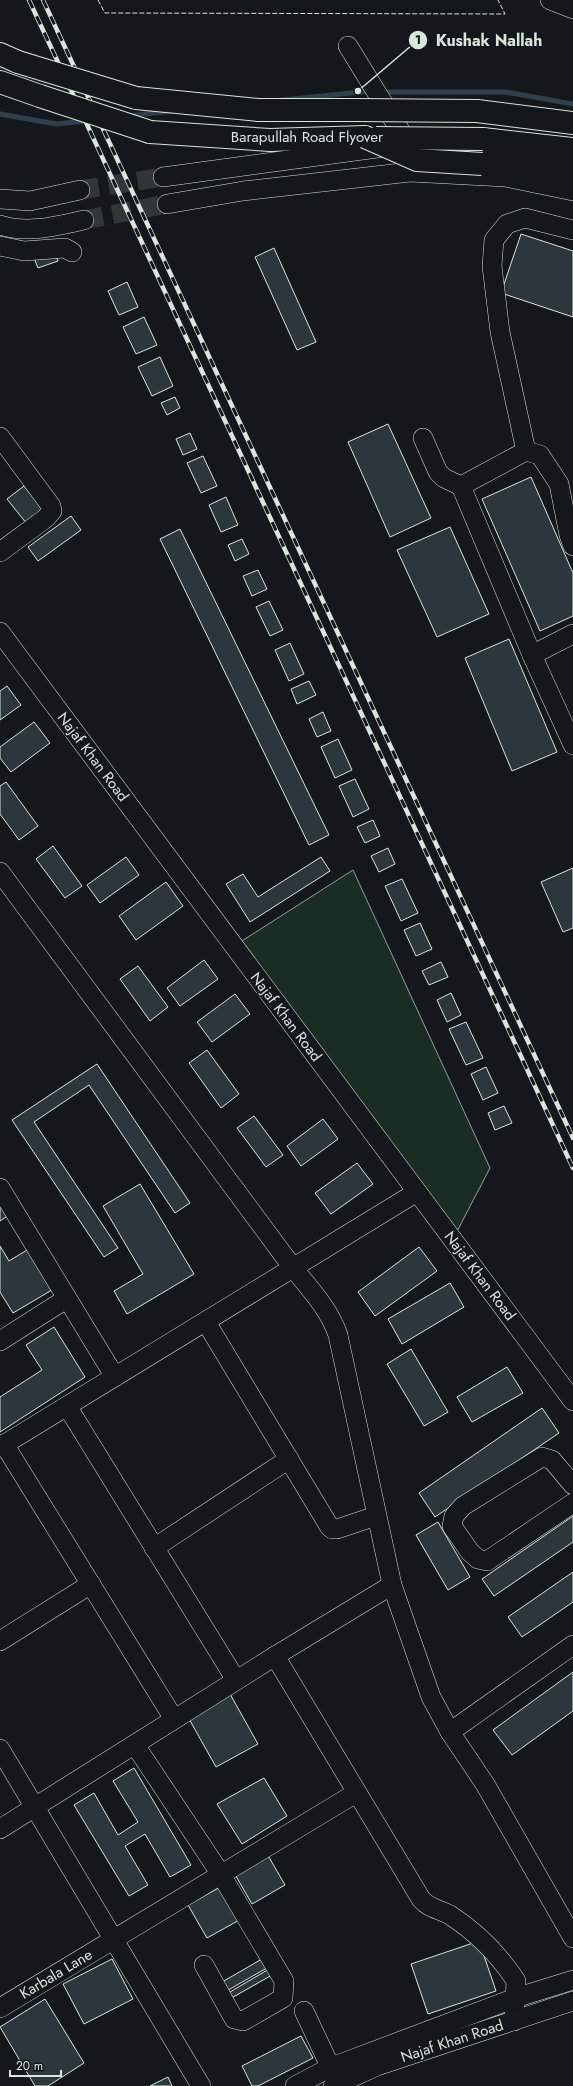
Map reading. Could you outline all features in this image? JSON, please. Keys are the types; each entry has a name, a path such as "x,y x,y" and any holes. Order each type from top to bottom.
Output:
{"highway":[{"name":"Barapullah Road Flyover","path":"0,54 58,75 136,98 258,110 477,112 573,123"},
{"name":"Barapullah Road Flyover","path":"0,82 150,132 270,140 365,137 483,139 573,150"},
{"path":"365,137 417,160 482,164 559,175 573,179"}],"street":[{"path":"550,0 573,9"},
{"path":"348,46 407,144 410,172"},
{"path":"163,177 407,144 532,157 573,167"},
{"path":"167,204 243,191 410,172 505,177 573,191"},
{"path":"0,199 30,201 80,190"},
{"path":"526,451 500,332 492,266 494,240 507,224 525,218 573,230"},
{"path":"0,225 7,228 45,229 84,220"},
{"path":"0,246 24,251 65,248 72,252"},
{"path":"0,437 51,506 52,511 46,518 0,552"},
{"path":"422,438 438,472 444,478 461,486 532,655 573,743"},
{"path":"461,486 526,451 540,455 559,484 569,536 573,546"},
{"name":"Najaf Khan Road","path":"0,632 573,1401"},
{"path":"532,655 573,634"},
{"path":"0,872 293,1268 324,1305 338,1335 392,1585 431,1697 450,1732 484,1784 573,1938"},
{"path":"0,1188 115,1378"},
{"path":"174,1719 91,1584 2,1445 115,1378 417,1192"},
{"path":"0,1341 66,1299"},
{"path":"206,1322 332,1529 376,1516"},
{"path":"67,1406 236,1680"},
{"path":"573,1485 552,1460 542,1457 463,1506 454,1516 452,1526 470,1552 478,1559 487,1561 573,1504"},
{"path":"154,1548 289,1459"},
{"path":"0,1642 91,1584"},
{"path":"0,1829 236,1680 392,1585"},
{"path":"450,1732 573,1645"},
{"path":"276,1656 356,1793 421,1899 427,1906 449,1915 480,1938 516,1981 514,2021"},
{"path":"135,1745 220,1874 284,1982 283,1998 243,2021 234,2019 204,1965"},
{"path":"0,1749 112,1940 201,2086"},
{"name":"Karbala Lane","path":"0,2008 356,1793"},
{"path":"295,2086 333,2079 515,1998 573,1980"},
{"name":"Najaf Khan Road","path":"333,2079 377,2066 573,2001"},
{"path":"304,2011 333,2079"}],"green space":[{"path":"353,870 490,1168 453,1239 234,946"}],"building":[{"path":"521,234 573,251 573,317 501,293"},
{"path":"274,248 316,342 297,350 255,257"},
{"path":"54,251 58,261 38,268 34,258"},
{"path":"127,282 138,307 119,315 108,291"},
{"path":"144,317 157,345 136,354 123,327"},
{"path":"160,357 173,386 152,396 138,367"},
{"path":"175,397 180,408 167,415 161,403"},
{"path":"388,424 431,518 390,537 348,442"},
{"path":"190,433 197,449 183,455 176,439"},
{"path":"203,456 217,486 201,493 187,463"},
{"path":"531,477 573,573 573,616 540,631 482,499"},
{"path":"24,486 44,511 27,524 7,499"},
{"path":"226,497 238,525 221,532 209,505"},
{"path":"71,516 81,530 38,561 28,547"},
{"path":"450,527 489,614 437,637 397,550"},
{"path":"180,529 329,835 309,845 160,539"},
{"path":"242,539 249,554 235,561 228,545"},
{"path":"258,570 267,589 252,596 243,576"},
{"path":"269,601 283,630 270,636 256,607"},
{"path":"509,639 557,752 512,771 465,658"},
{"path":"290,643 304,674 289,681 275,650"},
{"path":"309,681 316,695 297,704 291,689"},
{"path":"7,686 21,705 0,720 0,691"},
{"path":"323,712 331,731 317,737 309,719"},
{"path":"34,722 50,743 11,772 0,758 0,747"},
{"path":"338,739 352,770 335,778 321,747"},
{"path":"355,779 369,809 353,817 339,786"},
{"path":"6,782 38,826 19,840 0,814 0,786"},
{"path":"373,820 380,836 365,843 357,827"},
{"path":"53,846 82,886 65,898 36,859"},
{"path":"388,848 395,864 379,872 371,856"},
{"path":"126,857 139,875 100,903 87,885"},
{"path":"321,857 330,871 250,922 226,884 243,874 258,897"},
{"path":"573,868 573,928 563,932 541,882"},
{"path":"402,879 418,913 401,921 385,886"},
{"path":"166,882 183,906 136,940 119,916"},
{"path":"420,923 432,949 416,956 404,930"},
{"path":"204,960 218,979 180,1006 167,988"},
{"path":"441,962 448,977 429,985 422,971"},
{"path":"138,966 168,1007 150,1021 120,979"},
{"path":"451,993 461,1015 447,1022 437,1000"},
{"path":"235,994 250,1014 212,1042 197,1022"},
{"path":"466,1022 483,1058 466,1065 449,1029"},
{"path":"207,1050 239,1094 221,1108 189,1063"},
{"path":"97,1064 190,1203 175,1213 89,1085 34,1122 118,1248 104,1257 12,1120"},
{"path":"486,1067 498,1093 483,1100 471,1074"},
{"path":"504,1106 512,1123 495,1130 488,1113"},
{"path":"254,1116 283,1155 266,1167 237,1128"},
{"path":"323,1119 338,1139 301,1166 287,1146"},
{"path":"357,1163 373,1184 331,1214 315,1193"},
{"path":"140,1184 194,1274 127,1314 114,1291 143,1274 103,1206"},
{"path":"0,1194 12,1213 0,1221"},
{"path":"0,1246 9,1261 32,1247 57,1287 13,1313 0,1292"},
{"path":"419,1247 437,1271 375,1316 358,1292"},
{"path":"450,1283 464,1307 402,1344 388,1319"},
{"path":"54,1327 85,1377 0,1432 0,1397 42,1370 26,1345"},
{"path":"411,1349 448,1412 424,1426 387,1364"},
{"path":"507,1367 523,1393 472,1422 457,1397"},
{"path":"542,1408 559,1433 435,1517 419,1493"},
{"path":"573,1516 573,1542 494,1596 482,1579"},
{"path":"438,1522 470,1577 448,1590 416,1535"},
{"path":"573,1572 573,1602 522,1637 508,1617"},
{"path":"573,1672 573,1711 512,1755 493,1730"},
{"path":"230,1694 258,1744 216,1767 188,1717"},
{"path":"134,1768 191,1865 170,1877 145,1834 125,1846 148,1885 129,1896 74,1805 94,1793 118,1835 138,1822 113,1781"},
{"path":"264,1778 287,1816 242,1844 217,1804"},
{"path":"266,1852 285,1885 252,1904 233,1871"},
{"path":"224,1885 243,1918 207,1938 188,1905"},
{"path":"479,1941 496,1991 428,2014 411,1964"},
{"path":"267,1956 272,1965 223,1993 217,1985"},
{"path":"112,1959 133,1999 84,2024 63,1984"},
{"path":"269,1969 272,1975 228,2000 225,1995"},
{"path":"45,1999 84,2063 48,2086 35,2086 0,2027"},
{"path":"301,2036 313,2058 258,2086 252,2086 242,2066"},
{"path":"168,2077 172,2086 150,2086"}],"waterway":[{"path":"282,100 371,91"},
{"path":"381,92 506,92 573,104"},
{"path":"128,116 172,111"},
{"path":"0,114 56,124 87,121"}],"tunnel":[{"path":"80,190 163,177"},
{"path":"84,220 167,204"}],"railway":[{"path":"29,0 573,1168"},
{"path":"43,0 573,1138"}],"fence":[{"path":"98,0 105,13 505,14 498,0"}],"place":[{"name":"Kushak Nallah","path":"358,91"}]}
